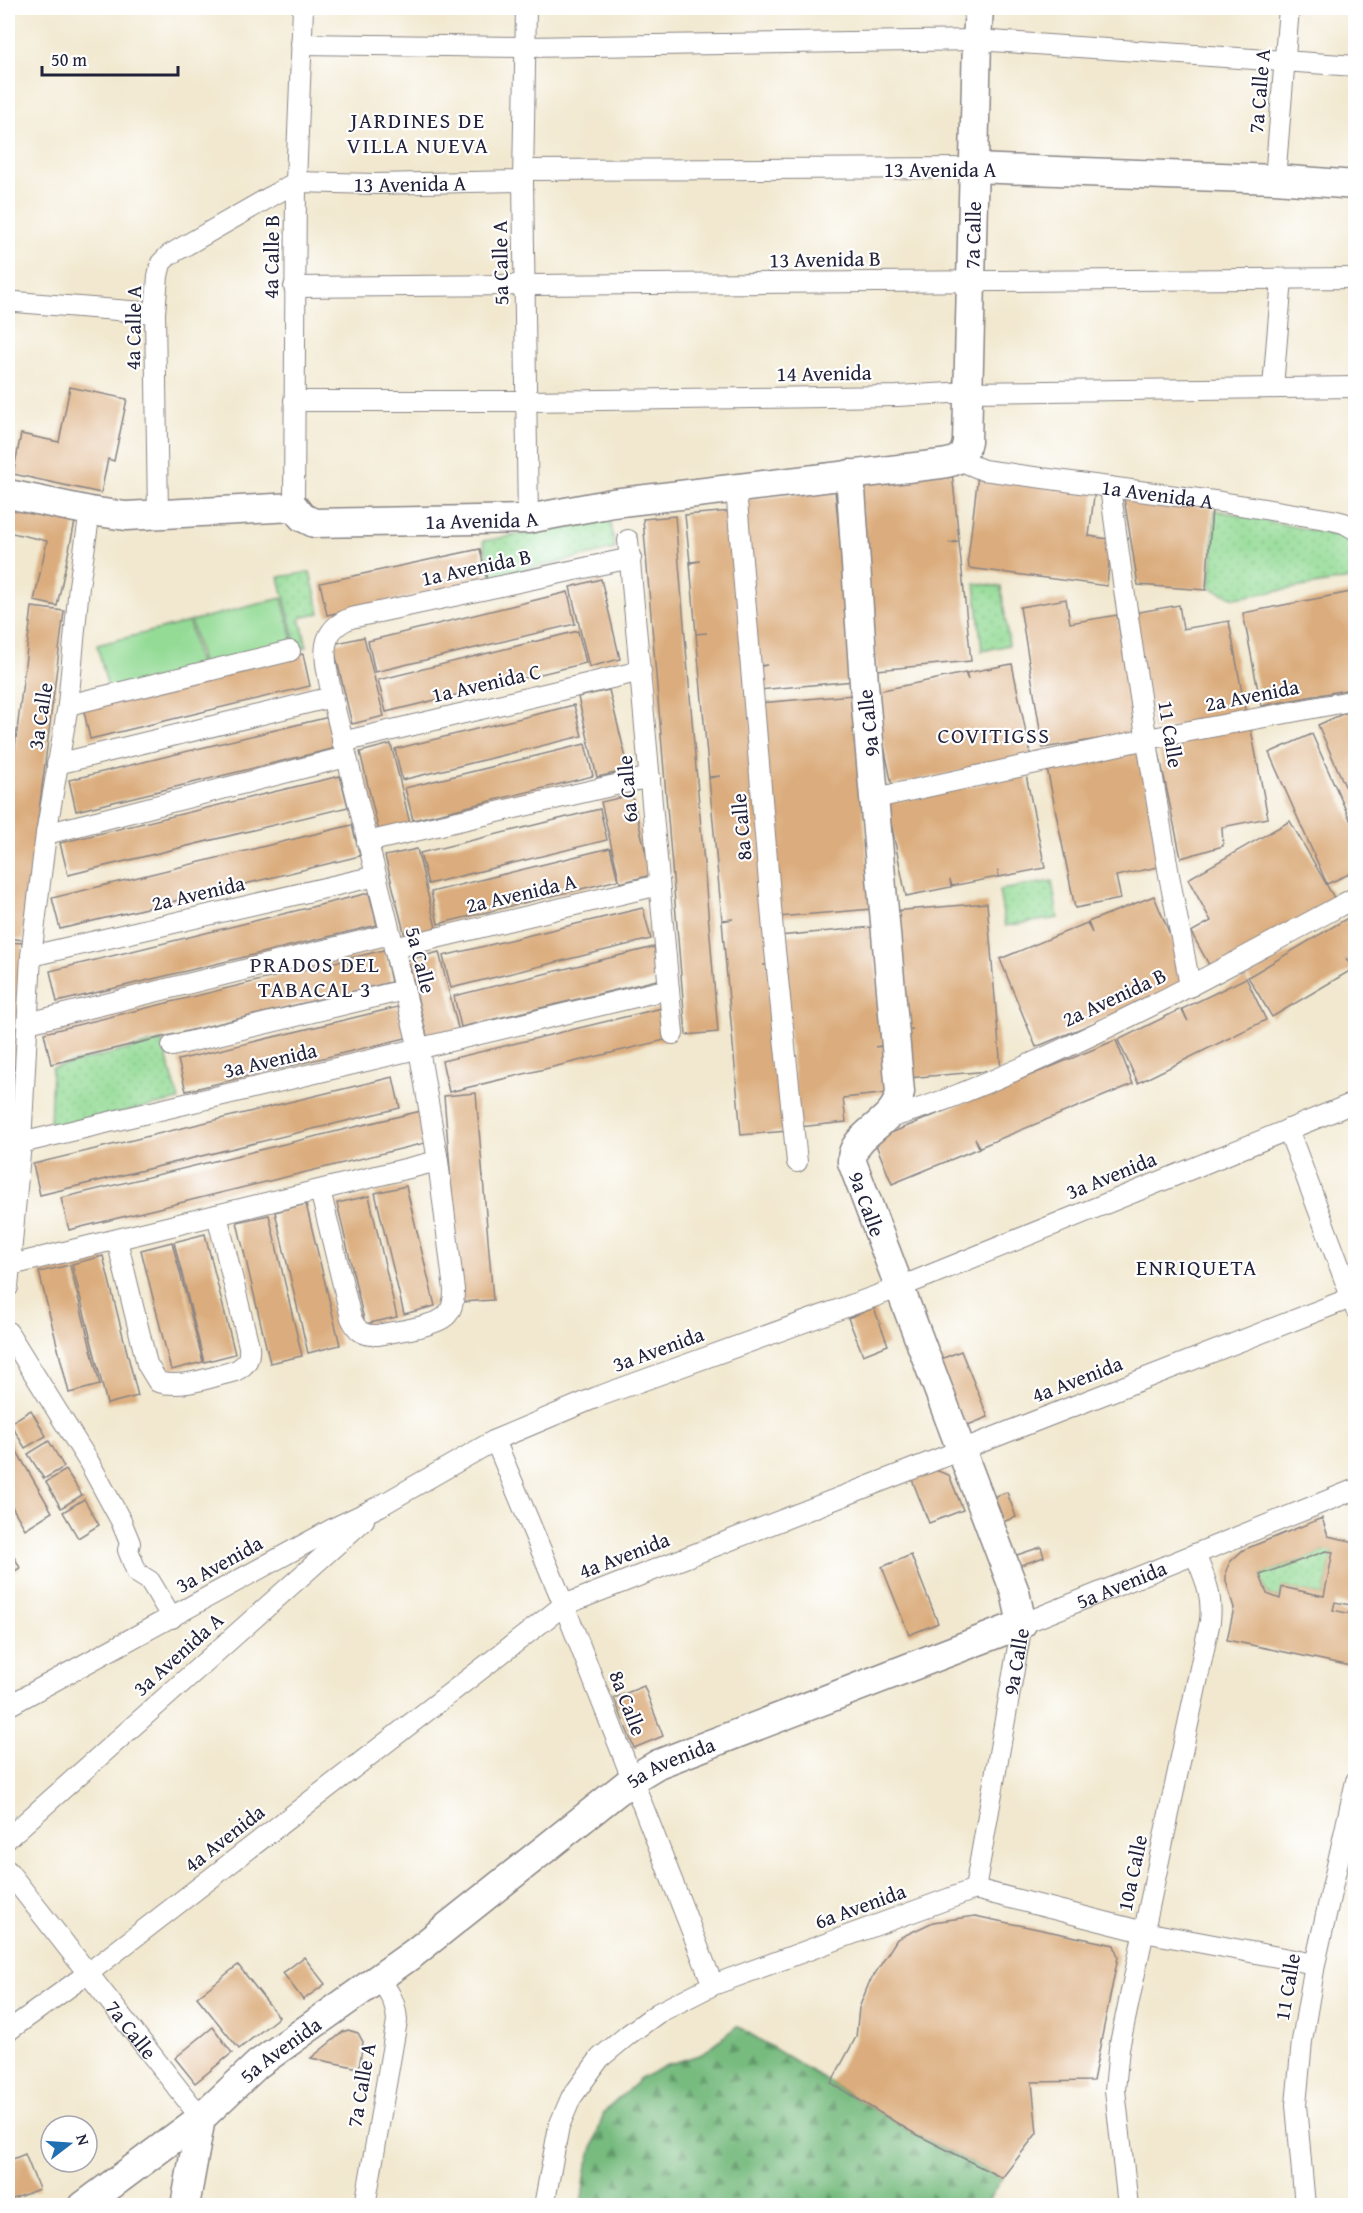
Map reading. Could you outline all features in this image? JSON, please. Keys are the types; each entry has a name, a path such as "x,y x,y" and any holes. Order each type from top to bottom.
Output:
{"main road":[{"name":"7a Calle","path":"968,392 979,8"},
{"name":"13 Avenida A","path":"973,168 1275,179 1356,185"},
{"path":"959,460 967,442 968,392"},
{"name":"1a Avenida A","path":"294,507 302,517 314,524 528,519 613,503 959,460"},
{"name":"9a Calle","path":"850,474 864,684 900,1079 898,1103 883,1121 855,1147 851,1159 1015,1592 1022,1624"},
{"path":"8,494 90,512 126,516 294,507"},
{"name":"5a Avenida","path":"83,2205 201,2118 258,2064 414,1953 633,1779 658,1764 1022,1624"},
{"path":"185,2205 201,2118"}],"street":[{"name":"4a Calle B","path":"294,507 294,287 303,8"},
{"name":"5a Calle A","path":"526,8 524,176 528,519"},
{"name":"7a Calle A","path":"1275,179 1289,8"},
{"path":"301,44 525,47 977,40 1356,66"},
{"name":"13 Avenida A","path":"296,182 376,184 524,176 973,168"},
{"name":"4a Calle A","path":"158,515 155,313 161,263 168,255 296,182"},
{"name":"13 Avenida B","path":"294,287 1356,278"},
{"path":"1273,387 1282,279"},
{"path":"16,302 155,313"},
{"name":"14 Avenida","path":"294,401 526,401 1356,387"},
{"name":"1a Avenida A","path":"959,460 983,470 1221,502 1332,520 1344,523 1356,530"},
{"name":"11 Calle","path":"1110,487 1123,592 1190,987"},
{"name":"8a Calle","path":"736,489 773,931 797,1162"},
{"name":"3a Calle","path":"8,1287 21,1143 31,956 46,834 68,705 79,586 90,512"},
{"name":"1a Avenida B","path":"333,628 340,622 351,618 630,549"},
{"name":"6a Calle","path":"630,549 673,1034"},
{"name":"5a Calle","path":"320,1190 351,1318 361,1333 369,1336 378,1335 437,1322 446,1316 454,1301 454,1290 438,1161 418,1049 332,697 325,650 326,638 333,628"},
{"path":"68,705 290,651"},
{"name":"1a Avenida C","path":"46,834 344,749 641,671"},
{"path":"57,764 332,697"},
{"name":"2a Avenida","path":"876,798 1147,739 1356,700"},
{"path":"367,842 650,777"},
{"name":"2a Avenida","path":"31,956 376,876"},
{"name":"2a Avenida A","path":"28,1023 392,941 659,885"},
{"name":"2a Avenida B","path":"883,1121 960,1094 1006,1074 1190,987 1356,897"},
{"name":"3a Avenida","path":"21,1143 669,989"},
{"path":"172,1046 404,990"},
{"name":"3a Avenida","path":"8,1706 336,1527 380,1506 495,1440 597,1396 898,1288 1356,1102"},
{"path":"1288,1129 1354,1301"},
{"path":"11,1265 438,1161"},
{"path":"117,1240 147,1364 158,1382 168,1385 180,1384 235,1371 244,1367 249,1360 249,1346 217,1215"},
{"name":"4a Avenida","path":"8,2031 87,1974 564,1605 1354,1301"},
{"path":"8,1332 89,1462 121,1521 130,1543 143,1555 147,1564 148,1580 172,1618"},
{"name":"8a Calle","path":"495,1440 564,1605 713,1985"},
{"name":"5a Avenida","path":"1022,1624 1356,1489"},
{"name":"3a Avenida A","path":"8,1838 380,1506"},
{"name":"10a Calle","path":"1128,2205 1115,2090 1119,2048 1210,1622 1210,1590 1195,1554"},
{"name":"9a Calle","path":"975,1890 1022,1624"},
{"name":"11 Calle","path":"1305,2205 1296,2105 1302,2042 1315,1964 1349,1842 1356,1780"},
{"name":"7a Calle","path":"8,1871 201,2118"},
{"path":"975,1890 1144,1932 1315,1964"},
{"name":"6a Avenida","path":"544,2205 559,2126 571,2098 595,2065 621,2040 658,2013 713,1985 975,1890"},
{"name":"7a Calle A","path":"365,2205 397,2021 396,2006 389,1991 378,1978"}],"green space":[{"path":"1215,510 1348,538 1355,554 1355,578 1235,598 1210,588"},
{"path":"610,518 615,549 491,578 483,541"},
{"path":"310,572 320,613 300,618 307,647 297,649 279,577"},
{"path":"975,583 1001,587 1009,645 982,651"},
{"path":"282,598 294,644 203,667 191,621"},
{"path":"189,622 200,668 109,692 97,645"},
{"path":"1052,881 1058,918 1005,926 999,890"},
{"path":"162,1041 179,1100 50,1128 52,1068"},
{"path":"1326,1551 1333,1552 1324,1596 1282,1587 1280,1599 1267,1594 1260,1575"},
{"path":"737,2026 910,2131 1002,2178 986,2205 581,2206 586,2170 604,2112 640,2079 667,2065 702,2054"}],"building":[{"path":"70,387 127,399 114,461 108,459 101,493 13,474 21,434 59,442"},
{"path":"952,471 959,541 949,543 959,542 971,661 877,670 858,480"},
{"path":"978,474 1095,489 1089,536 1108,539 1110,553 1107,586 969,568 968,559"},
{"path":"835,491 854,681 759,690 757,667 767,665 757,666 741,500"},
{"path":"1124,498 1212,508 1206,590 1138,585"},
{"path":"8,502 76,517 57,606 34,601 47,541 8,532"},
{"path":"732,511 773,964 763,965 773,965 788,1131 741,1135 722,921 733,919 722,920 709,778 720,776 709,777 690,563 700,561 690,562 685,515"},
{"path":"675,516 718,1032 686,1035 643,519"},
{"path":"480,549 487,580 327,615 320,583"},
{"path":"601,579 620,659 589,667 570,587"},
{"path":"1356,591 1356,688 1261,706 1243,613"},
{"path":"568,592 575,624 375,672 368,641"},
{"path":"1066,599 1070,623 1117,615 1136,733 1043,748 1020,607"},
{"path":"1179,605 1183,629 1229,621 1246,715 1153,731 1133,613"},
{"path":"32,607 64,611 23,940 8,938 8,805"},
{"path":"578,631 586,663 386,712 378,680"},
{"path":"364,637 384,716 352,724 333,644"},
{"path":"303,654 310,686 90,739 83,707"},
{"path":"1012,664 1031,757 892,785 873,692 965,673 968,680 966,673"},
{"path":"609,690 629,770 597,777 578,697"},
{"path":"853,695 872,909 778,917 759,703"},
{"path":"574,705 582,736 402,780 395,749"},
{"path":"1356,708 1356,811 1318,725"},
{"path":"329,717 336,748 76,811 69,780"},
{"path":"1250,724 1268,818 1222,827 1223,846 1181,858 1157,743"},
{"path":"1312,734 1356,833 1356,871 1327,884 1269,753"},
{"path":"391,744 410,824 379,832 360,752"},
{"path":"585,744 593,776 413,820 405,788"},
{"path":"1140,749 1163,866 1116,876 1121,899 1075,908 1047,768"},
{"path":"1026,775 1045,868 999,877 998,870 998,877 952,886 950,880 951,887 906,896 887,803"},
{"path":"340,776 348,807 68,875 60,843"},
{"path":"632,795 651,875 620,883 601,802"},
{"path":"600,809 607,840 428,884 420,853"},
{"path":"1290,821 1337,903 1214,974 1191,932 1211,921 1188,879"},
{"path":"352,825 360,856 60,929 52,898"},
{"path":"610,848 618,880 438,924 431,892"},
{"path":"417,849 436,928 405,936 385,856"},
{"path":"369,893 377,925 57,1002 50,971"},
{"path":"1154,896 1190,983 1036,1047 1000,959 1087,923 1092,933 1088,922"},
{"path":"987,903 1001,1070 907,1078 903,1031 913,1029 903,1030 893,911"},
{"path":"643,908 651,939 451,988 443,956"},
{"path":"1356,913 1356,968 1354,969 1346,958 1353,969 1272,1017 1248,977"},
{"path":"872,927 885,1045 875,1047 885,1046 890,1093 843,1098 846,1122 799,1127 779,936"},
{"path":"8,942 23,943 17,1067 8,1067"},
{"path":"654,947 661,979 461,1027 454,996"},
{"path":"384,950 391,982 51,1064 44,1033"},
{"path":"439,952 459,1032 428,1040 408,960"},
{"path":"1246,978 1266,1020 1138,1083 1118,1040 1181,1009 1188,1021 1182,1009"},
{"path":"398,1007 406,1038 186,1091 178,1060"},
{"path":"662,1008 669,1039 449,1092 442,1061"},
{"path":"1116,1040 1133,1084 980,1147 975,1138 979,1148 892,1184 874,1140"},
{"path":"8,1075 17,1076 13,1117 8,1116"},
{"path":"393,1077 400,1108 40,1195 33,1164"},
{"path":"476,1093 493,1300 461,1302 444,1096"},
{"path":"421,1111 429,1142 69,1230 61,1198"},
{"path":"8,1125 13,1125 9,1150 8,1150"},
{"path":"406,1186 435,1306 404,1314 375,1193"},
{"path":"369,1196 397,1317 365,1324 337,1203"},
{"path":"306,1204 340,1345 308,1353 275,1212"},
{"path":"269,1215 302,1356 270,1363 237,1222"},
{"path":"205,1234 235,1354 204,1362 174,1242"},
{"path":"172,1242 203,1362 171,1370 141,1250"},
{"path":"103,1256 138,1396 107,1404 72,1264"},
{"path":"70,1265 100,1385 69,1393 39,1272"},
{"path":"874,1308 888,1345 863,1355 848,1318"},
{"path":"961,1351 988,1417 963,1427 936,1361"},
{"path":"31,1410 46,1436 25,1448 10,1423"},
{"path":"8,1436 52,1512 25,1529 8,1500"},
{"path":"49,1441 64,1467 44,1479 28,1454"},
{"path":"932,1469 949,1475 963,1510 929,1523 911,1477"},
{"path":"66,1470 82,1495 61,1508 46,1482"},
{"path":"1007,1492 1016,1517 1000,1523 991,1498"},
{"path":"84,1499 99,1525 78,1538 63,1512"},
{"path":"1322,1518 1328,1536 1356,1542 1356,1606 1335,1602 1333,1610 1356,1615 1356,1667 1227,1640 1234,1608 1226,1581 1226,1571 1230,1562 1243,1550","holes":["1326,1551 1333,1552 1324,1596 1282,1587 1280,1599 1267,1594 1260,1575"]},
{"path":"8,1544 20,1568 8,1575"},
{"path":"1041,1547 1044,1557 1015,1567 1011,1557"},
{"path":"911,1555 938,1623 909,1635 882,1567"},
{"path":"644,1686 663,1736 634,1748 614,1698"},
{"path":"975,1916 1114,1945 1118,1957 1093,2081 1032,2082 1037,2133 1002,2178 910,2131 831,2083 856,2037 859,2008 869,1983 897,1939 933,1922"},
{"path":"304,1957 325,1984 303,2000 283,1973"},
{"path":"238,1965 279,2017 239,2049 197,1997"},
{"path":"213,2027 232,2053 195,2083 175,2058"},
{"path":"348,2030 358,2033 363,2042 359,2068 311,2058 343,2032"},
{"path":"25,2154 39,2189 8,2201 8,2161"}],"district":[{"name":"JARDINES DE VILLA NUEVA","path":"418,132"},
{"name":"COVITIGSS","path":"994,735"},
{"name":"PRADOS DEL TABACAL 3","path":"315,976"},
{"name":"ENRIQUETA","path":"1197,1267"}]}
